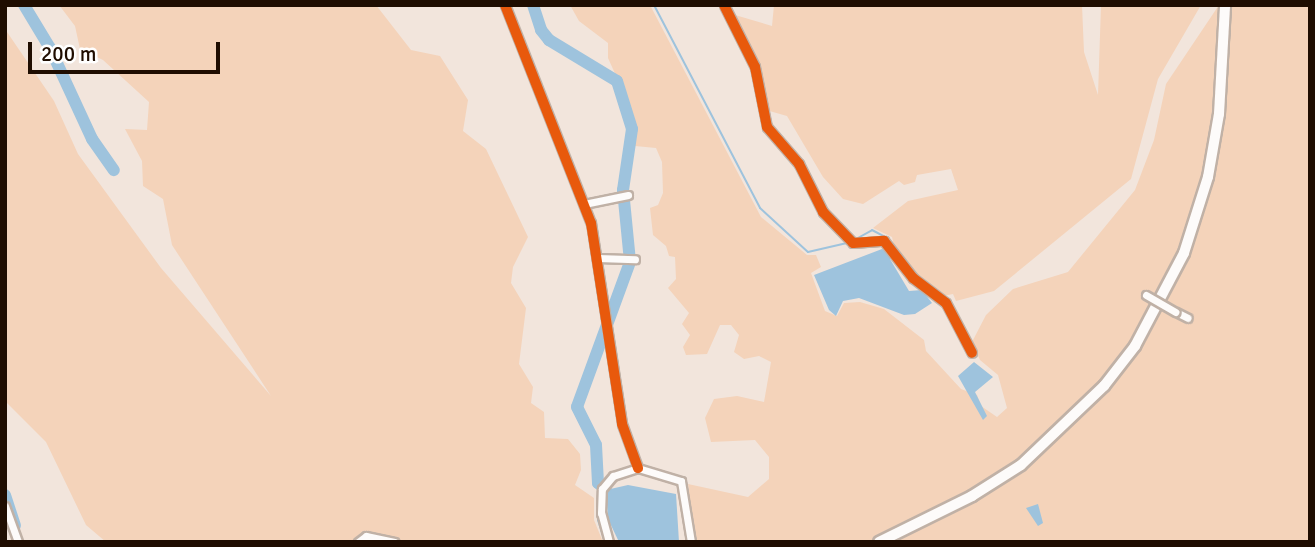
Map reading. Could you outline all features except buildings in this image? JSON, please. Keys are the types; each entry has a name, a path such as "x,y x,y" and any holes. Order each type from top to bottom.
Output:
{"main road":[{"path":"879,542 972,496 1021,465 1104,386 1145,331 1184,253 1208,177 1219,114 1225,5"}],"street":[{"path":"505,5 584,204 598,258 622,424 638,468"},
{"path":"724,5 755,67 767,127 799,164 823,212 853,243 884,242 913,278 946,303 972,353"},
{"path":"584,204 628,195"},
{"path":"598,258 635,259"},
{"path":"1146,295 1188,318"},
{"path":"609,542 601,513 604,486 638,468 681,481 691,542"},
{"path":"5,506 18,542"},
{"path":"358,542 366,536 394,542"}],"shaded area":[{"path":"59,5 376,5 411,50 440,56 468,100 463,131 486,149 528,237 513,267 511,283 526,308 519,364 533,387 531,403 544,412 545,438 568,439 580,454 581,470 575,485 594,498 594,520 603,542 106,542 86,525 46,442 5,401 5,29 54,101 78,154 161,268 271,396 172,245 163,199 143,186 142,161 125,129 147,130 149,102 103,60 80,49 75,26"},
{"path":"570,5 650,5 761,217 807,255 816,255 821,267 811,273 825,311 837,316 844,303 860,302 884,309 924,340 926,351 961,389 977,395 981,406 997,417 1007,408 998,375 980,360 972,342 986,315 1013,289 1068,272 1135,190 1154,140 1166,84 1219,5 1310,5 1310,542 693,542 688,484 748,497 769,479 769,457 755,440 711,442 705,418 714,399 737,396 764,402 771,362 759,356 744,359 734,352 739,335 731,325 720,325 707,354 686,355 683,347 690,335 682,324 689,313 668,288 676,279 675,257 669,256 666,246 653,235 650,208 658,205 663,193 662,162 656,148 635,146 622,89 608,58 608,43 579,21"},
{"path":"774,5 1082,5 1084,52 1098,95 1101,5 1201,5 1158,79 1131,179 994,291 956,301 953,294 943,296 915,276 896,254 892,237 873,228 908,201 958,190 951,169 917,175 915,182 904,185 899,181 863,204 843,199 823,177 787,116 766,110 759,66 735,15 772,26"}],"water":[{"path":"882,249 893,256 890,259 909,291 922,290 932,303 915,314 904,315 859,298 843,301 836,316 829,310 814,275"},
{"path":"974,362 993,377 975,392 987,416 983,420 958,376"},
{"path":"628,485 676,494 679,542 619,542 608,519 606,490"},
{"path":"1038,504 1043,523 1038,526 1026,508"}],"waterway":[{"path":"24,5 50,48 92,139 114,170"},
{"path":"533,5 541,30 549,40 617,81 632,129 623,190 630,262 577,407 596,445 598,483 606,488"},
{"path":"654,5 760,208 808,252 847,243"},
{"path":"856,239 872,230 887,238"},
{"path":"598,483 598,520 605,541"},
{"path":"5,495 15,525"}],"cycle path":[{"path":"505,5 591,223 622,424 638,468"},
{"path":"724,5 755,67 767,127 799,164 823,212 853,243 884,241 913,278 946,303 972,353"}]}
